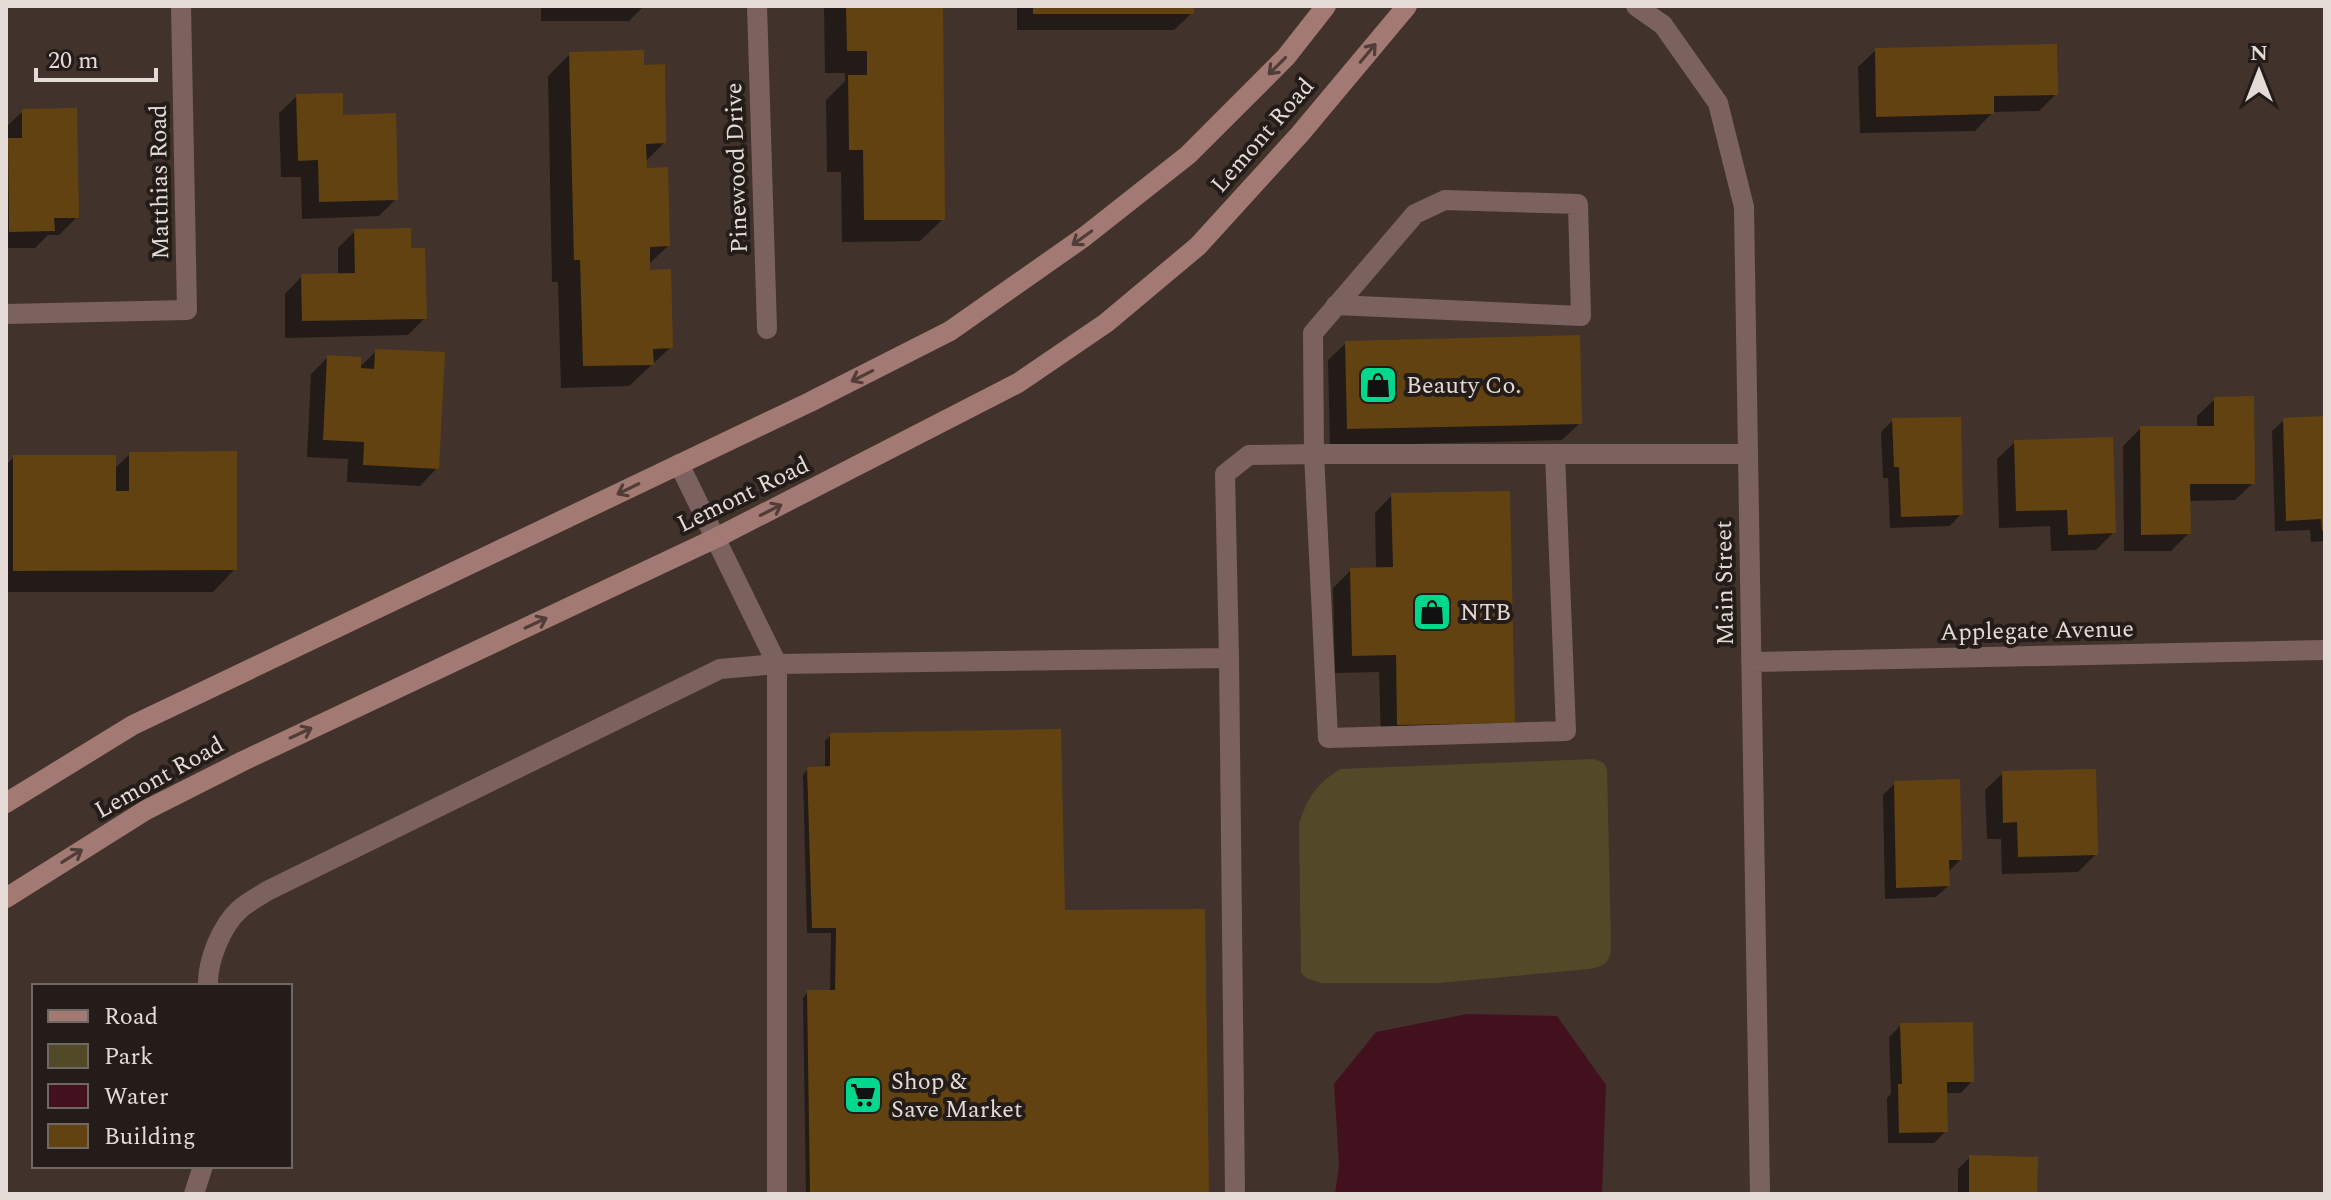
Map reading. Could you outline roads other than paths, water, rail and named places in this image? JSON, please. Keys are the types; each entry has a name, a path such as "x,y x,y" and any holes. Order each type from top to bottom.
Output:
{"main road":[{"name":"Lemont Road","path":"6,803 133,725 810,402 950,331 1084,237 1188,155 1286,57 1326,6"},
{"name":"Lemont Road","path":"6,898 146,810 243,761 716,538 1018,383 1106,323 1198,246 1300,134 1407,6"}],"street":[{"name":"Matthias Road","path":"6,314 187,310 181,6"},
{"name":"Pinewood Drive","path":"757,6 767,329"},
{"name":"Main Street","path":"1636,6 1663,25 1718,103 1744,207 1760,1194"},
{"path":"1336,305 1581,316 1578,204 1445,200 1415,214 1336,305 1313,333 1314,454 1328,738 1566,731 1555,454"},
{"path":"1235,1194 1225,474 1249,455 1748,454"},
{"path":"679,464 777,664 777,1194"},
{"name":"Applegate Avenue","path":"1751,662 2325,650"},
{"path":"208,984 208,972 219,939 238,911 267,891 720,669 777,664 1229,658"},
{"path":"194,1194 202,1168"}],"water":[{"path":"1467,1014 1557,1016 1606,1085 1602,1194 1335,1194 1339,1165 1334,1084 1376,1032"}],"place":[{"name":"Beauty Co.","path":"1378,385"},
{"name":"NTB","path":"1432,612"},
{"name":"Shop & Save Market","path":"863,1095"}]}
